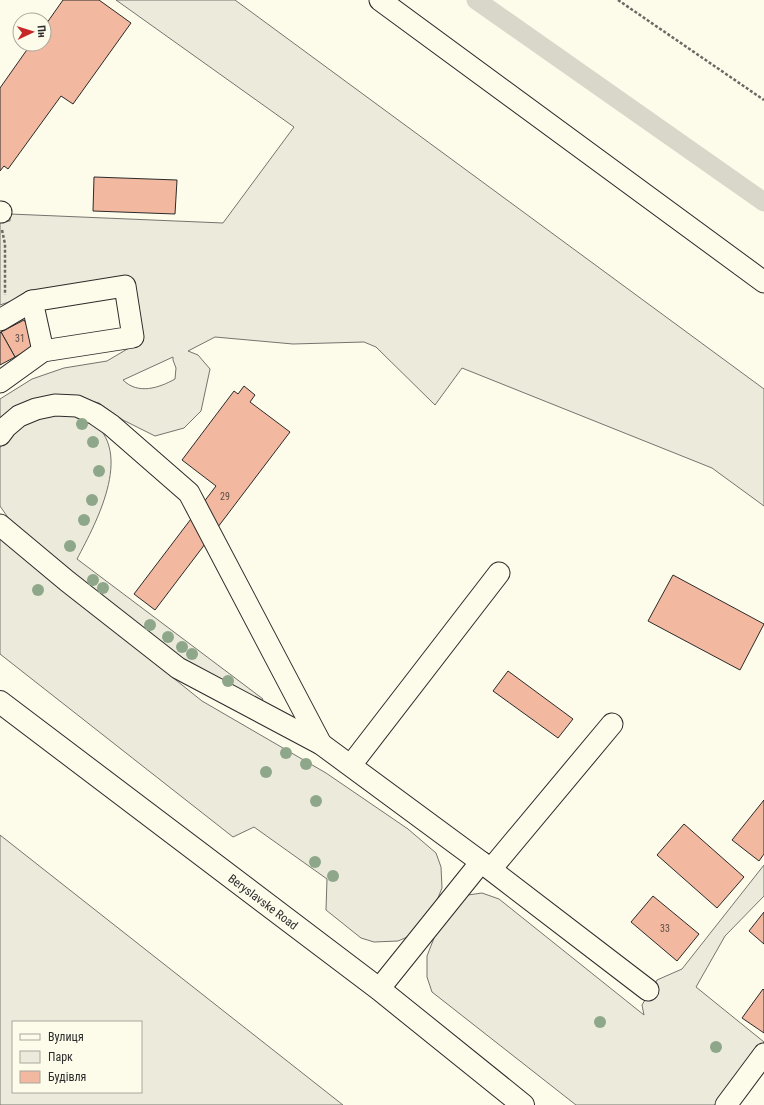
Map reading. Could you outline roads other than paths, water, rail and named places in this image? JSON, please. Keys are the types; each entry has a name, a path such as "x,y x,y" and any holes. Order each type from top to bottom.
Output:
{"main road":[{"name":"Beryslavske Road","path":"0,702 379,989 523,1105"}],"street":[{"path":"380,0 764,282"},
{"path":"0,382 42,351 133,337 125,286 32,301 2,318"},
{"path":"32,301 42,351"},
{"path":"0,435 6,427 19,416 36,409 54,405 77,406 95,414 111,425 189,493 321,744"},
{"path":"0,524 67,581 178,668 321,744 486,865 648,990"},
{"path":"351,765 499,573"},
{"path":"379,989 486,865 612,724"},
{"path":"726,1105 764,1054"}],"waterway":[{"path":"476,0 764,202"}]}
